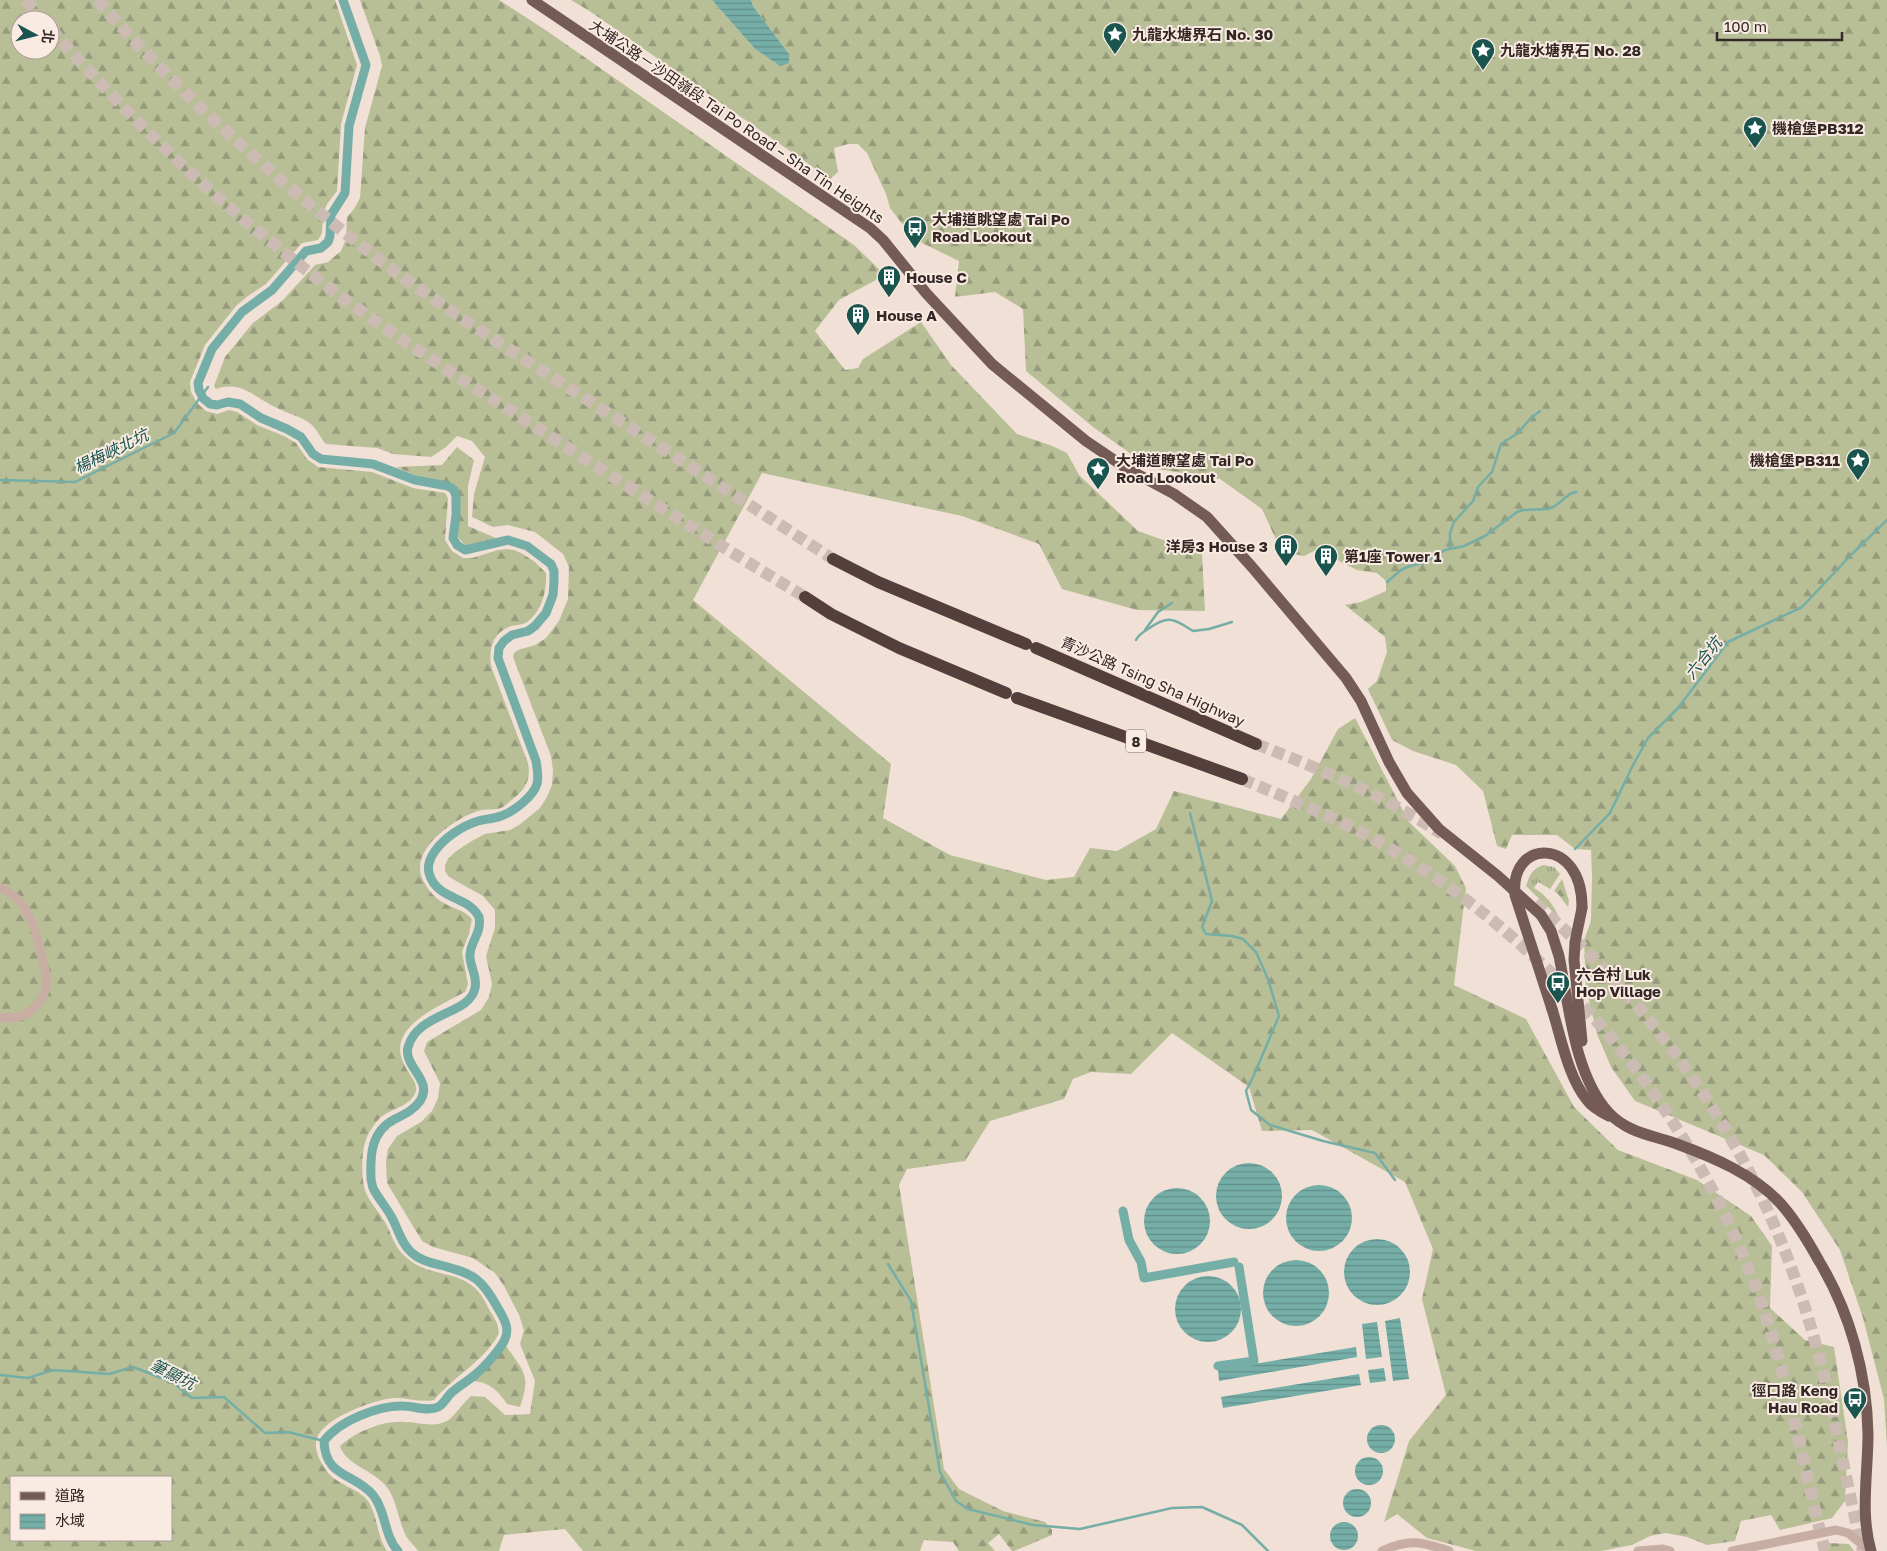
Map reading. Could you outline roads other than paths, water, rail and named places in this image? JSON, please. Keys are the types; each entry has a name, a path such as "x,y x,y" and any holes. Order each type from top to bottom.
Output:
{"highway":[{"name":"青沙公路 Tsing Sha Highway","path":"833,559 871,579 1256,744"},
{"name":"8","path":"805,597 839,618 899,648 1011,696 1242,779"}],"main road":[{"name":"大埔公路－沙田嶺段 Tai Po Road – Sha Tin Heights","path":"532,0 870,228 883,240 926,293 992,364 1086,441 1126,468 1180,498 1206,517 1252,567 1346,678 1365,709 1389,762 1407,793 1439,829 1521,896 1544,919 1555,942 1559,956 1582,1064 1596,1093 1609,1112 1619,1122 1642,1134 1676,1144 1708,1157 1752,1181 1780,1204 1797,1225 1820,1261 1846,1316 1856,1349 1862,1381 1868,1434 1866,1521 1870,1551"},
{"path":"1582,1064 1580,1007 1574,960 1582,896 1577,878 1570,865 1561,857 1549,853 1536,854 1519,868 1515,880 1516,895 1572,1072 1580,1090 1588,1101 1619,1122"}],"street":[{"path":"0,888 15,897 30,917 47,982 42,998 32,1011 17,1018 0,1017"},
{"path":"1732,1551 1836,1530 1848,1533 1870,1551"},
{"path":"1382,1551 1398,1544 1424,1543 1449,1551"},
{"path":"1638,1551 1663,1549 1670,1551"}],"water":[{"path":"712,0 751,0 753,6 789,54 789,63 780,66 755,49"},
{"path":"1249,1163 1261,1166 1272,1173 1279,1184 1282,1196 1279,1208 1272,1219 1261,1226 1249,1229 1237,1226 1226,1219 1219,1208 1216,1196 1219,1184 1226,1173 1237,1166"},
{"path":"1319,1185 1331,1188 1342,1195 1349,1206 1352,1218 1349,1230 1342,1241 1331,1248 1319,1251 1307,1248 1296,1241 1289,1230 1286,1218 1289,1206 1296,1195 1307,1188"},
{"path":"1177,1188 1189,1191 1200,1198 1207,1209 1210,1221 1207,1233 1200,1244 1189,1251 1177,1254 1165,1251 1154,1244 1147,1233 1144,1221 1147,1209 1154,1198 1165,1191"},
{"path":"1377,1239 1389,1242 1400,1249 1407,1260 1410,1272 1407,1284 1400,1295 1389,1302 1377,1305 1365,1302 1354,1295 1347,1284 1344,1272 1347,1260 1354,1249 1365,1242"},
{"path":"1296,1260 1308,1263 1319,1270 1326,1281 1329,1293 1326,1305 1319,1316 1308,1323 1296,1326 1284,1323 1273,1316 1266,1305 1263,1293 1266,1281 1273,1270 1284,1263"},
{"path":"1208,1276 1220,1279 1231,1286 1238,1297 1241,1309 1238,1321 1231,1332 1220,1339 1208,1342 1196,1339 1185,1332 1178,1321 1175,1309 1178,1297 1185,1286 1196,1279"},
{"path":"1400,1318 1409,1379 1393,1381 1385,1321"},
{"path":"1377,1322 1382,1357 1366,1359 1362,1324"},
{"path":"1356,1347 1357,1357 1219,1381 1218,1370"},
{"path":"1384,1368 1386,1381 1370,1383 1368,1370"},
{"path":"1359,1374 1361,1385 1223,1408 1221,1397"},
{"path":"1381,1425 1391,1429 1395,1439 1391,1449 1381,1453 1371,1449 1367,1439 1371,1429"},
{"path":"1369,1457 1379,1461 1383,1471 1379,1481 1369,1485 1359,1481 1355,1471 1359,1461"},
{"path":"1357,1489 1367,1493 1371,1503 1367,1513 1357,1517 1347,1513 1343,1503 1347,1493"},
{"path":"1344,1522 1354,1526 1358,1536 1354,1546 1344,1550 1334,1546 1330,1536 1334,1526"}],"waterway":[{"path":"343,0 366,65 349,126 345,193 331,215 328,242 321,248 306,251 272,290 242,312 212,349 198,383 199,390 203,398 210,404 217,405 228,402 240,404 261,418 287,429 301,437 313,454 321,459 373,464 415,480 448,486 454,490 456,497 453,538 457,545 465,550 508,540 527,546 551,564 554,571 553,595 546,613 528,631 512,635 504,641 499,648 498,658 536,761 538,775 535,789 527,799 506,814 472,823 454,833 439,846 429,864 429,873 439,889 468,905 479,917 478,932 470,954 476,984 475,988 471,997 464,1004 432,1020 414,1036 408,1047 408,1054 421,1080 423,1093 415,1107 387,1124 381,1130 374,1144 371,1161 373,1189 391,1216 402,1241 408,1249 422,1259 461,1271 482,1284 503,1317 507,1327 506,1335 500,1348 488,1362 473,1377 451,1393 440,1406 430,1409 393,1406 371,1411 339,1427 324,1441 326,1453 335,1469 358,1482 373,1495 380,1508 393,1545 398,1551"},
{"name":"楊梅峽北坑","path":"0,480 75,482 174,433 208,387"},
{"path":"1450,548 1450,533 1454,522 1473,501 1478,487 1492,472 1501,444 1518,433 1540,411"},
{"path":"1387,582 1401,570 1426,562 1445,550 1464,546 1485,536 1517,512 1548,509 1576,492"},
{"name":"六合坑","path":"1575,849 1610,813 1648,738 1678,708 1728,642 1802,607 1887,520"},
{"path":"1145,630 1158,612 1172,603"},
{"path":"1136,640 1143,632 1166,620 1180,623 1193,631 1209,629 1232,622"},
{"path":"1190,813 1212,901 1202,927 1206,934 1243,939 1256,952 1268,979 1279,1016 1246,1091 1251,1110 1270,1125 1323,1141 1375,1153 1395,1180"},
{"path":"1123,1211 1129,1240 1141,1262 1144,1278 1234,1262"},
{"path":"888,1264 911,1301 940,1472 956,1501 968,1509 1033,1525 1080,1529 1172,1508 1202,1507 1242,1525 1268,1551"},
{"path":"1218,1366 1254,1361 1239,1267"},
{"name":"筆顯坑","path":"0,1375 28,1378 53,1370 109,1374 133,1367 172,1382 192,1398 224,1397 265,1433 288,1432 324,1441"}],"tunnel":[{"path":"25,0 34,10"},
{"path":"97,0 199,106 271,172 385,264 473,326 833,559"},
{"path":"60,39 163,147 236,213 328,287 449,371 671,514 805,597"},
{"path":"1256,744 1375,795 1442,834"},
{"path":"1242,779 1347,825 1381,843 1444,884 1504,930 1559,980 1609,1035 1654,1094 1694,1157 1729,1224 1758,1293 1787,1389 1825,1551"},
{"path":"1535,903 1584,949 1629,997 1670,1047 1707,1100 1740,1155 1769,1213 1794,1274 1814,1338 1828,1391 1863,1551"}],"place":[{"name":"九龍水塘界石 No. 30","path":"1115,55"},
{"name":"九龍水塘界石 No. 28","path":"1483,71"},
{"name":"機槍堡PB312","path":"1755,149"},
{"name":"大埔道眺望處 Tai Po Road Lookout","path":"915,249"},
{"name":"House C","path":"889,298"},
{"name":"House A","path":"858,336"},
{"name":"機槍堡PB311","path":"1858,481"},
{"name":"大埔道瞭望處 Tai Po Road Lookout","path":"1098,490"},
{"name":"洋房3 House 3","path":"1286,567"},
{"name":"第1座 Tower 1","path":"1326,577"},
{"name":"六合村 Luk Hop Village","path":"1558,1004"},
{"name":"徑口路 Keng Hau Road","path":"1855,1420"}]}
